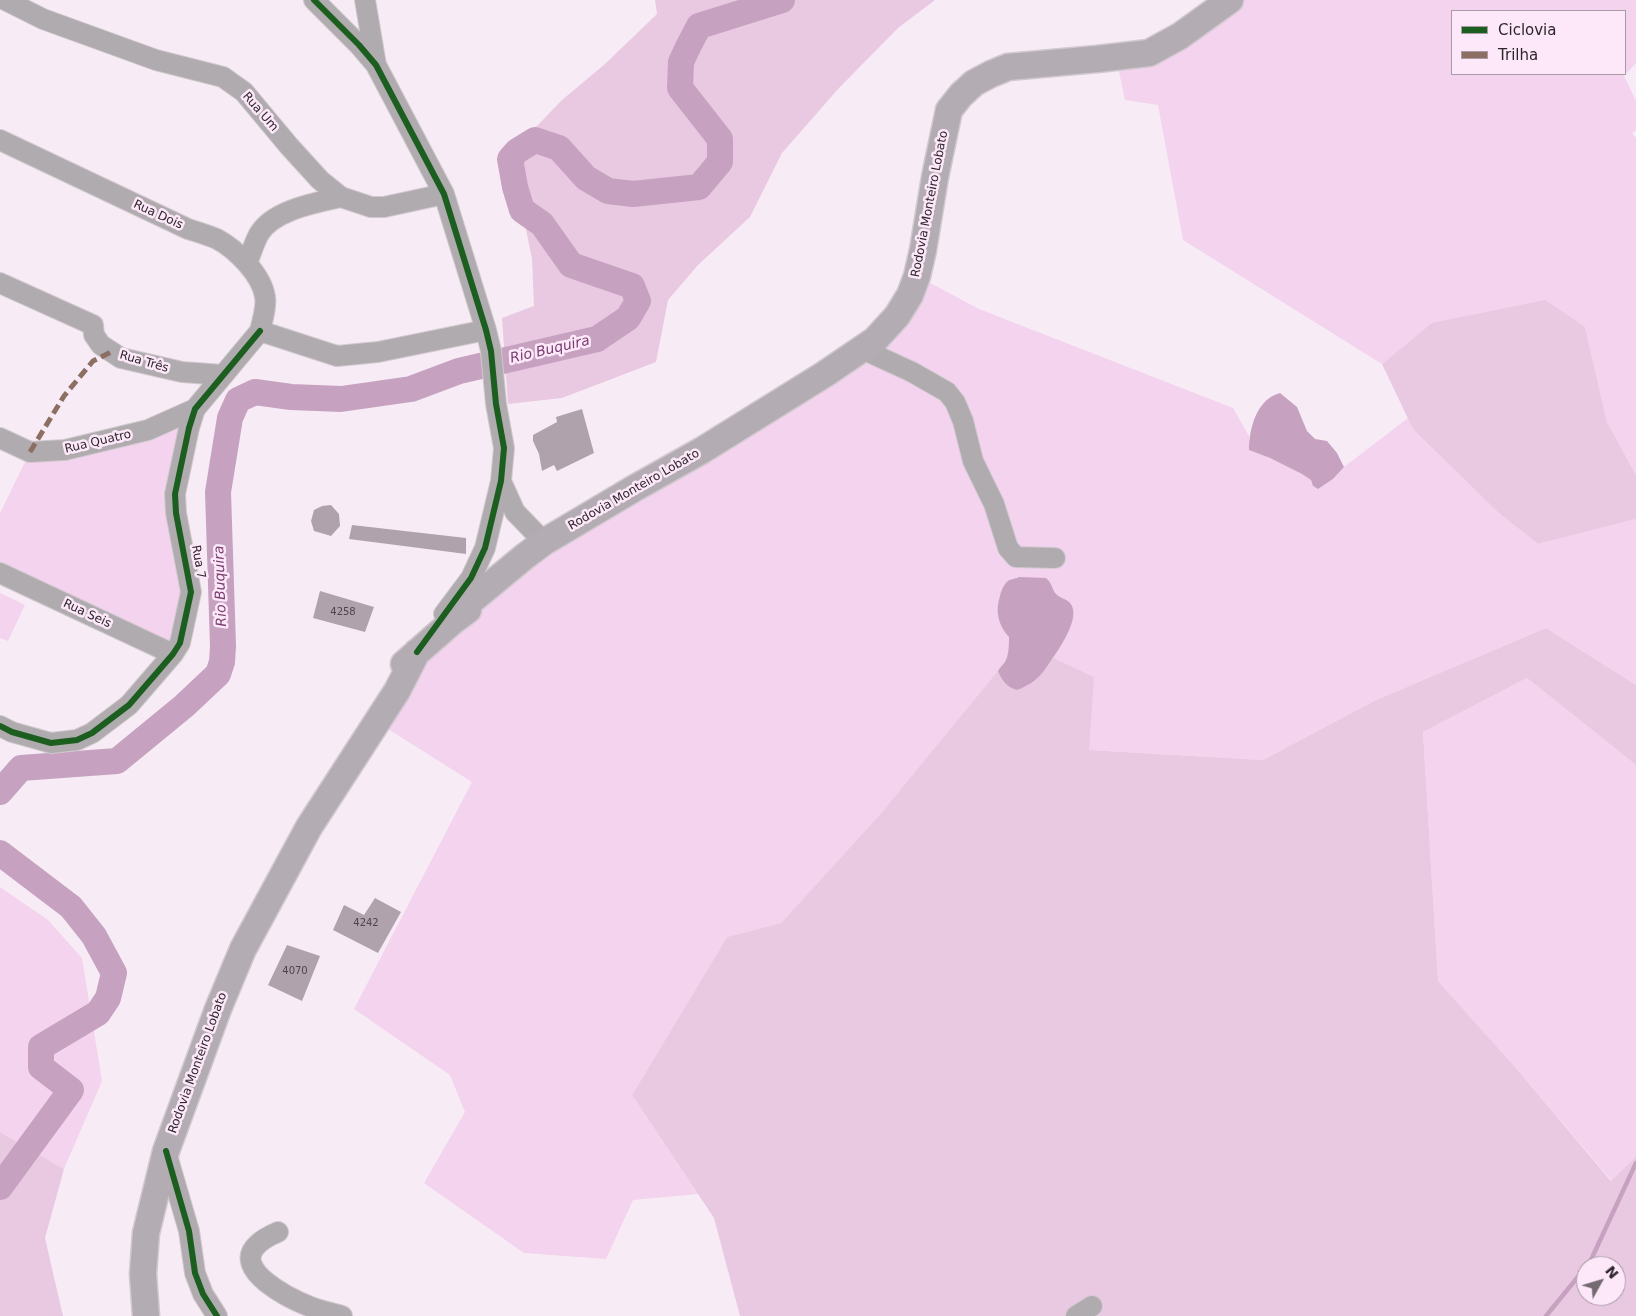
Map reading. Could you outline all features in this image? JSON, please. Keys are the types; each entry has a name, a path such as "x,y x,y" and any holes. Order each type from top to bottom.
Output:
{"main road":[{"name":"Rodovia Monteiro Lobato","path":"146,1316 143,1274 146,1233 166,1152 218,1009 243,948 309,828 397,691 418,652 453,621 460,610 544,542 701,451 825,374 875,340 897,316 910,295 923,250 935,177 949,110 974,83 1008,68 1149,53 1180,36 1230,0"}],"street":[{"name":"Rua Um","path":"5,0 43,19 156,60 223,77 244,92 288,146 320,180 341,197 371,207 378,207 444,194"},
{"path":"314,0 359,45 376,65 444,194 491,351 496,404 504,448 501,481 485,548 471,578 418,652"},
{"path":"365,0 376,65"},
{"name":"Rua Dois","path":"0,140 188,229 217,239 229,247 247,263 260,281 266,298 260,332"},
{"path":"247,263 259,234 269,221 287,212 341,197"},
{"name":"Rua Três","path":"0,283 93,325 94,335 101,345 120,358 182,372 223,375"},
{"path":"260,332 337,356 378,352 486,330"},
{"name":"Rua 7","path":"6,729 51,743 77,740 92,733 129,705 173,654 180,643 191,592 176,513 175,494 195,409 260,332"},
{"path":"862,349 912,372 947,392 955,402 963,421 973,461 994,504 1008,548 1016,557 1055,558"},
{"name":"Rua Quatro","path":"0,438 30,452 64,450 148,430 195,409"},
{"path":"501,481 515,512 544,542"},
{"name":"Rua Seis","path":"0,573 173,654"},
{"path":"166,1152 188,1231 195,1273 203,1294 217,1316"},
{"path":"278,1232 257,1244 252,1252 250,1263 257,1275 311,1311 342,1316"}],"shaded area":[{"path":"655,0 935,0 898,28 839,88 782,153 750,217 698,265 668,300 656,362 562,398 508,404 502,318 534,306 532,259 522,210 515,187 517,151 534,140 536,127 562,100 605,64 657,14"},
{"path":"1230,0 1636,0 1636,63 1626,74 1626,10 1451,10 1451,75 1625,75 1636,101 1636,130 1632,133 1636,138 1636,475 1607,422 1585,327 1433,323 1382,364 1183,240 1158,105 1125,100 1116,57"},
{"path":"917,276 979,309 1233,408 1249,436 1250,450 1303,474 1318,489 1408,418 1500,514 1538,544 1636,519 1636,685 1546,628 1376,700 1263,760 1089,750 1053,658 1044,671 1010,687 884,810 781,923 727,937 632,1095 698,1194 633,1200 606,1259 524,1253 424,1183 465,1112 450,1075 354,1009 472,782 377,722 417,652 504,573 825,374"},
{"path":"1545,300 1585,327 1607,422 1636,475 1636,519 1538,544 1500,514 1413,429 1382,364 1432,323"},
{"path":"1280,393 1297,407 1307,431 1315,439 1327,441 1337,453 1344,467 1333,479 1318,489 1313,486 1311,480 1302,474 1249,450 1253,424 1260,408 1265,401"},
{"path":"187,413 169,495 183,596 170,646 0,565 0,513 30,452"},
{"path":"1019,577 1046,578 1056,594 1071,604 1073,613 1069,631 1043,672 1031,683 1017,690 1005,683 998,671 1007,656 1009,637 998,618 998,602 1005,584 1009,580"},
{"path":"0,593 25,605 8,641 0,638"},
{"path":"1546,628 1636,685 1636,765 1527,678 1423,732 1438,981 1515,1067 1611,1181 1636,1157 1636,1316 740,1316 714,1218 632,1095 727,937 781,923 884,810 998,671 1000,676 1017,690 1029,684 1053,658 1094,677 1089,750 1263,760 1376,700"},
{"path":"1527,678 1636,765 1636,1157 1612,1181 1515,1067 1438,981 1423,732"},
{"path":"0,887 48,920 82,958 102,1081 64,1169 0,1132"},
{"path":"0,1132 64,1169 45,1238 63,1316 0,1316"}],"building":[{"path":"582,409 594,453 557,471 554,465 542,471 533,435 557,422 556,417"},
{"path":"331,505 339,514 340,526 331,536 314,531 311,521 314,510 322,506"},
{"path":"352,525 466,538 466,554 349,539"},
{"path":"320,591 374,607 365,632 313,618"},
{"path":"375,898 401,912 378,953 333,930 344,905 364,915"},
{"path":"287,945 320,956 302,1001 268,985"}],"waterway":[{"name":"Rio Buquira","path":"0,792 21,768 117,761 184,706 218,674 222,662 223,646 218,492 230,418 238,400 255,392 291,397 341,399 411,389 459,371 597,339 628,318 638,301 632,286 571,265 542,224 522,210 515,187 510,159 517,151 535,140 559,148 586,178 608,191 633,194 699,187 720,162 720,139 680,88 681,62 699,26 782,0"},
{"name":"Rio Buquira","path":"0,853 71,907 94,936 114,973 108,998 98,1013 41,1047 41,1067 71,1090 0,1187"},
{"path":"1593,1256 1636,1163"},
{"path":"1546,1316 1576,1279"}],"marked path":[{"path":"30,452 64,396 93,361 111,352"}],"cycle path":[{"path":"314,0 359,45 376,65 444,194 491,351 496,404 504,448 501,481 485,548 471,578 417,652"},
{"path":"0,726 12,732 51,743 77,740 92,733 129,705 173,654 180,643 191,592 176,513 175,494 189,428 195,409 260,331"},
{"path":"166,1151 189,1231 195,1273 203,1294 217,1316"}]}
